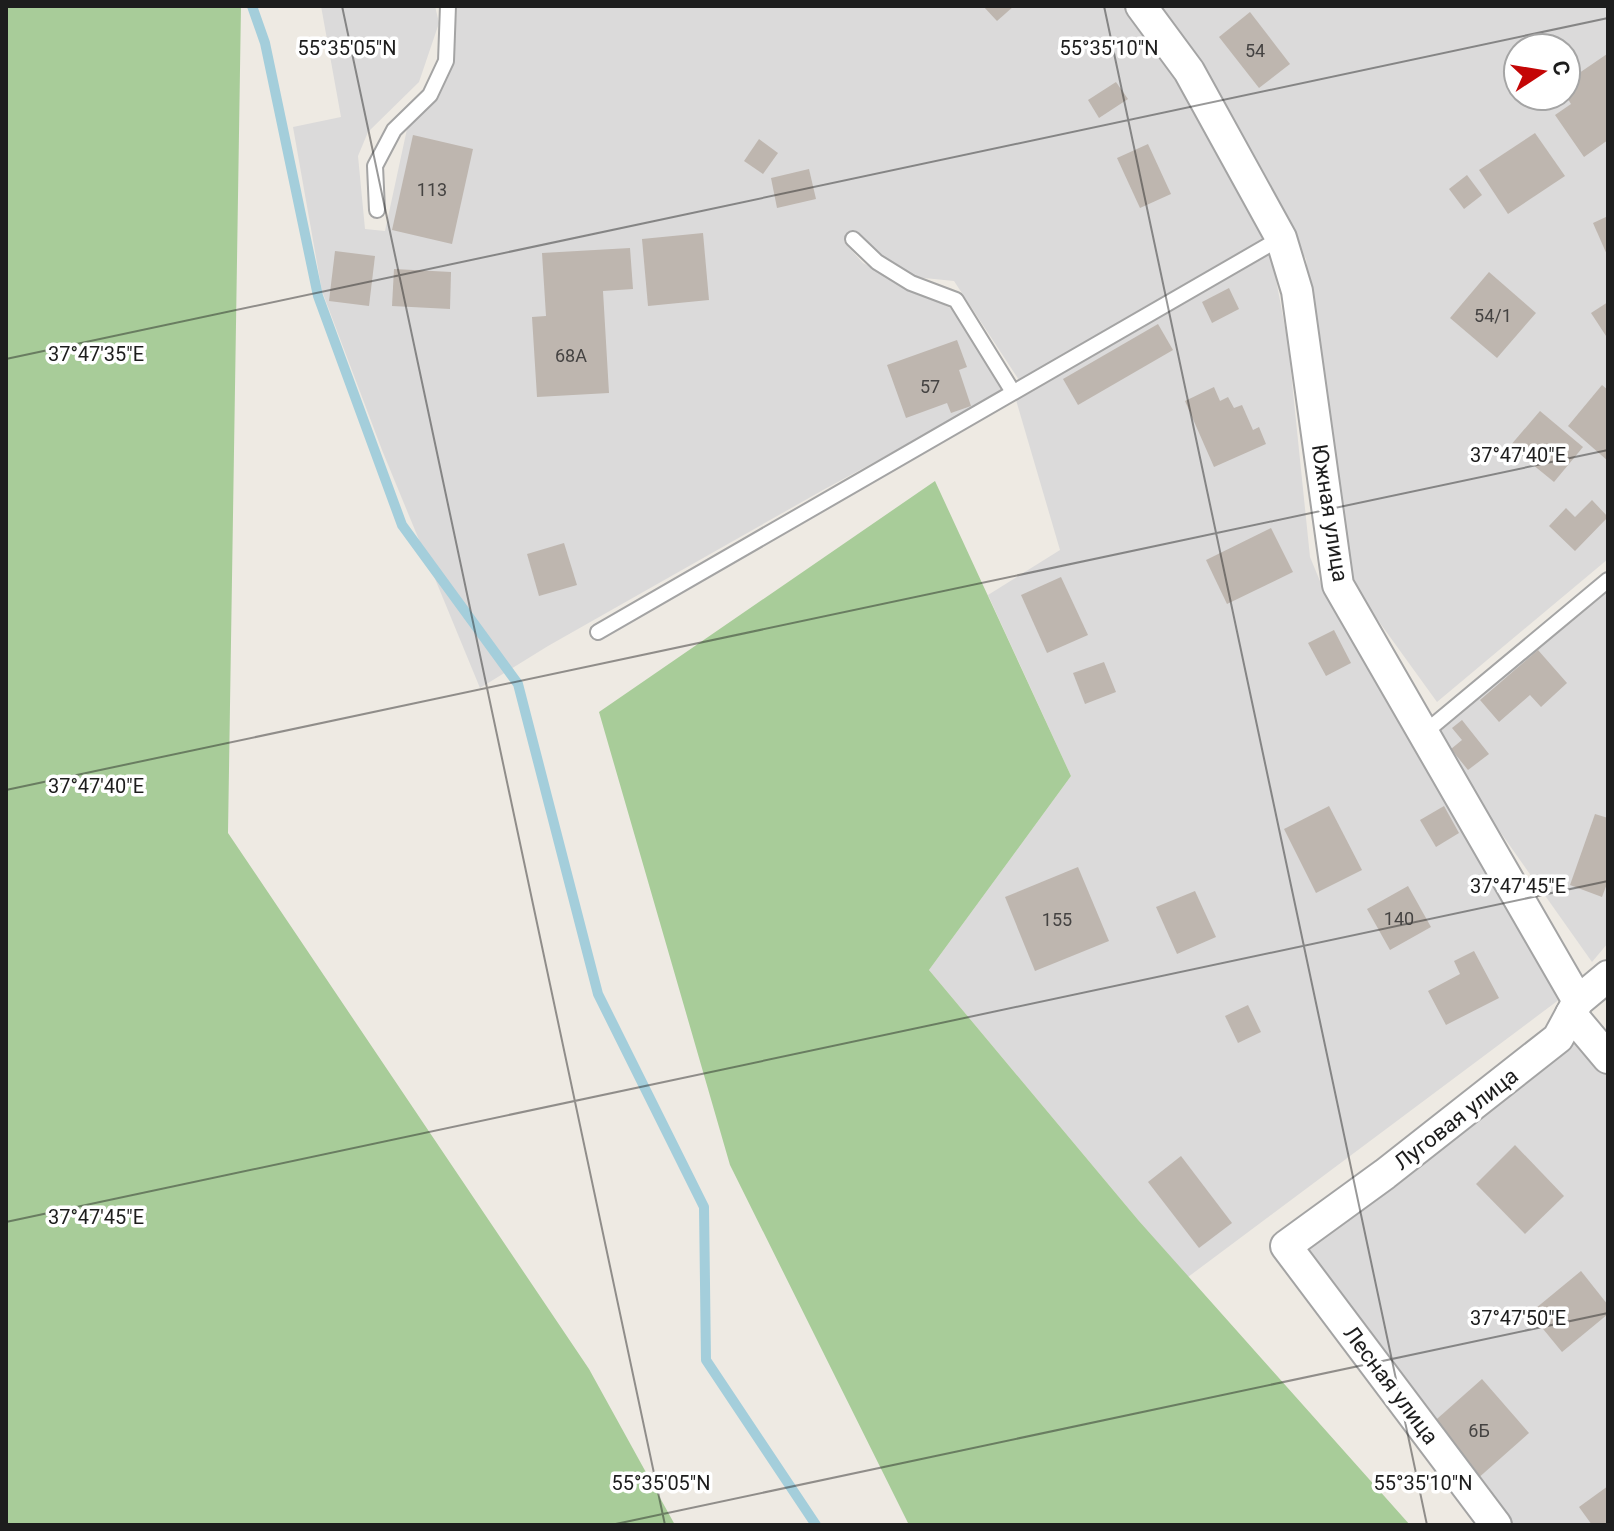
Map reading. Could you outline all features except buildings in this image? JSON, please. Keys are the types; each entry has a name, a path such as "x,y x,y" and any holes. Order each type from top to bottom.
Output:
{"street":[{"name":"Южная улица","path":"1141,6 1189,71 1281,238 1297,291 1338,585 1575,1007 1608,1058"},
{"name":"Луговая улица","path":"1286,1246 1385,1174 1558,1038 1575,1007 1608,976"},
{"name":"Лесная улица","path":"1286,1246 1496,1525"}],"lane":[{"path":"377,210 375,166 394,130 430,95 446,61 448,6"},
{"path":"598,632 1281,238"},
{"path":"853,239 877,262 911,283 956,300 1013,392"},
{"path":"1423,734 1608,580"}],"shaded area":[{"path":"321,6 435,6 439,23 419,82 368,132 358,156 365,229 385,231 407,129 433,100 453,63 457,6 1127,6 1174,73 1268,237 1019,380 954,281 914,277 882,257 855,232 844,242 863,263 954,310 1004,392 823,490 480,688 382,450 322,291 293,127 341,117"},
{"path":"1152,6 1608,6 1608,559 1437,702 1351,583 1306,259 1198,70"},
{"path":"1271,253 1288,343 1310,557 1322,586 1450,793 1564,996 1188,1277 929,970 1071,776 988,595 1060,550 1016,400"},
{"path":"1608,591 1608,943 1592,962 1431,734"},
{"path":"1583,1036 1608,1067 1608,1525 1501,1525 1295,1248"}],"green space":[{"path":"6,6 241,6 228,833 589,1369 675,1525 6,1525"},
{"path":"935,481 1071,776 929,970 1139,1221 1410,1525 909,1525 730,1165 599,712"}],"waterway":[{"path":"252,6 265,43 318,296 402,525 518,684 598,994 704,1207 706,1360 816,1525"}]}
